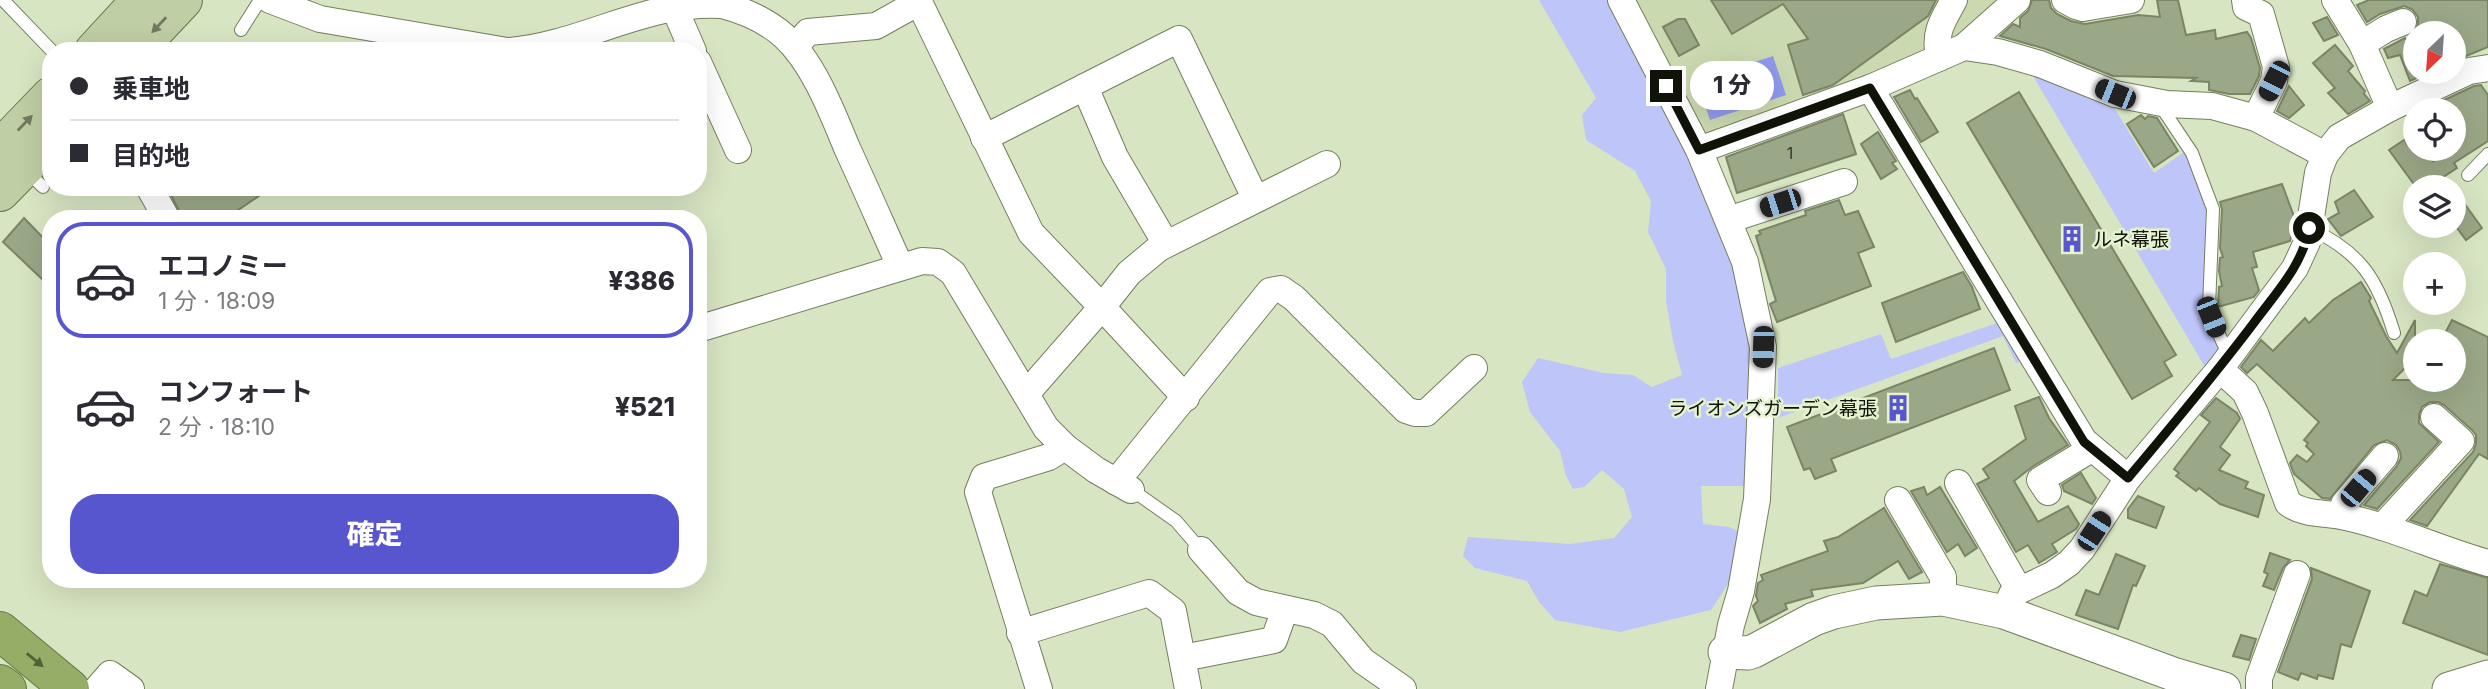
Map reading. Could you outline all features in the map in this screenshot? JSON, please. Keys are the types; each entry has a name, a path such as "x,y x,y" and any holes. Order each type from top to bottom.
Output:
{"highway":[{"path":"0,632 70,689"},
{"path":"0,684 7,689"}],"main road":[{"path":"102,42 141,0"},
{"path":"143,42 183,0"},
{"path":"17,174 42,117"},
{"path":"17,174 42,149"}],"street":[{"path":"271,0 320,19 455,42"},
{"path":"1621,0 1699,150 1728,220 1745,262 1763,347 1757,499 1741,590 1716,688"},
{"path":"1939,58 1936,41 1939,28 1954,0"},
{"path":"1699,150 1870,88 1964,47 2017,0"},
{"path":"2065,0 2083,8 2131,0"},
{"path":"2245,0 2246,7 2261,14 2276,67 2274,81 2256,118"},
{"path":"2335,0 2362,44 2390,108"},
{"path":"795,47 808,32 876,26 920,1 1031,233 1186,398"},
{"path":"577,42 626,19 691,4 722,3 760,19 795,47 829,105 900,266"},
{"path":"674,7 689,42"},
{"path":"2362,44 2403,22"},
{"path":"984,138 1179,39 1255,198"},
{"path":"1964,47 1998,52 2040,64 2115,94 2158,102 2212,106 2256,118 2325,155"},
{"path":"2011,601 2069,563 2082,549 2128,478 2224,362 2295,268 2307,242 2318,173 2325,155 2346,132 2390,108 2469,71 2488,68"},
{"path":"707,82 738,150"},
{"path":"1085,87 1115,157 1166,244"},
{"path":"1870,88 1940,192 2084,442 2092,441"},
{"path":"1026,394 1129,273 1166,244 1327,164"},
{"path":"1728,220 1844,182"},
{"path":"707,326 819,294 900,266 932,260 943,264 953,273 1046,428 1065,447 1124,486 1186,398 1270,291 1280,289 1294,298 1406,410 1426,413 1474,368"},
{"path":"2224,362 2257,408 2272,446 2288,503 2294,509 2342,516 2382,527 2488,563"},
{"path":"2382,527 2461,441 2434,417"},
{"path":"2092,441 2128,478"},
{"path":"2048,492 2040,480 2083,454 2092,441"},
{"path":"1039,689 978,492 984,477 1049,457 1065,447"},
{"path":"2342,516 2344,505 2385,456"},
{"path":"1958,483 2011,601"},
{"path":"1898,500 1943,577 1943,599"},
{"path":"1201,550 1238,592 1256,602 1314,615 1332,624 1363,661 1404,689"},
{"path":"2259,689 2259,678 2298,586"},
{"path":"1020,633 1149,593 1173,611 1188,689"},
{"path":"1726,652 1748,653 1824,615 1891,601 2011,601 2148,672 2224,689"},
{"path":"1183,658 1274,639 1285,609"},
{"path":"97,689 110,674 131,689"},
{"path":"2449,689 2488,677"}],"lane":[{"path":"3,0 43,42"},
{"path":"241,30 260,0"},
{"path":"2158,102 2192,153 2213,209 2209,307 2224,362"},
{"path":"2468,175 2488,154"},
{"path":"2309,228 2340,245 2369,273 2386,305 2394,333"},
{"path":"1124,486 1176,520 1201,550"}],"shaded area":[{"path":"1539,0 1619,0 1765,310 1746,486 1701,486 1703,524 1729,527 1744,534 1743,561 1711,610 1620,632 1555,620 1539,602 1527,581 1475,568 1463,556 1468,537 1570,544 1614,538 1632,517 1624,489 1602,470 1584,487 1573,489 1566,476 1560,451 1530,412 1522,382 1538,358 1604,373 1633,375 1652,387 1682,375 1666,301 1666,269 1648,232 1651,201 1635,171 1586,140 1582,115 1596,98"},
{"path":"1635,0 2007,0 1949,43 1830,95 1707,136"},
{"path":"2026,64 2107,96 2154,173 2184,152 2194,167 2210,216 2205,299 2207,324 2220,347 2205,367"},
{"path":"2006,320 2029,359 2016,363 2003,336 1778,418 1778,368 1881,334 1891,359"}],"water":[{"path":"1773,56 1786,95 1710,120 1697,81"}],"building":[{"path":"1711,0 1936,0 1928,16 1833,85 1803,95 1788,45 1808,39 1783,4 1732,34"},
{"path":"2032,0 2049,0 2051,8 2057,14 2085,24 2138,15 2160,17 2157,0 2178,0 2186,35 2215,30 2216,39 2247,32 2260,68 2259,76 2250,94 2229,94 2209,90 2209,82 2191,81 2196,78 2113,76 2046,49 2000,36 2013,24 2020,27 2020,18 2028,11"},
{"path":"2369,0 2488,0 2488,47 2466,56 2466,21 2418,21 2412,9 2404,6 2380,14 2367,22 2357,5"},
{"path":"2327,17 2338,35 2324,41 2313,23"},
{"path":"1678,19 1685,19 1699,45 1679,56 1663,27"},
{"path":"2403,39 2403,63 2400,55 2388,58 2384,49"},
{"path":"2335,45 2353,66 2348,71 2370,101 2348,114 2328,93 2335,88 2313,63"},
{"path":"2481,85 2488,95 2488,141 2466,155 2466,98 2448,98"},
{"path":"2289,86 2304,105 2289,118 2277,111"},
{"path":"1910,90 1938,132 1921,142 1894,97"},
{"name":"ルネ幕張","path":"2019,92 2176,355 2164,362 2172,376 2132,399 1967,123"},
{"path":"1843,114 1856,154 1737,193 1726,157"},
{"path":"2141,115 2145,119 2148,116 2157,118 2178,151 2154,167 2127,124"},
{"path":"1878,132 1896,161 1892,163 1897,169 1881,179 1861,144"},
{"path":"2403,141 2403,161 2457,161 2454,163 2457,168 2446,175 2407,175 2389,150"},
{"path":"2282,184 2295,219 2290,241 2253,252 2257,267 2252,268 2259,290 2254,297 2218,307 2219,287 2222,286 2220,258 2223,257 2220,248 2220,202"},
{"path":"2354,190 2373,217 2341,236 2328,219 2339,213 2335,202"},
{"path":"172,196 259,196 238,210 178,210"},
{"path":"1839,200 1845,215 1858,211 1874,247 1858,253 1871,286 1777,322 1770,304 1776,301 1756,236 1761,234 1759,231 1806,215 1805,211"},
{"path":"2466,206 2482,228 2466,240 2464,238"},
{"path":"24,218 42,237 42,279 3,242"},
{"path":"1963,272 1980,309 1896,342 1882,303"},
{"path":"2361,282 2371,298 2369,301 2386,336 2397,353 2403,342 2403,370 2393,380 2403,380 2403,392 2466,392 2466,329 2447,329 2452,320 2488,337 2488,459 2479,454 2427,526 2410,520 2473,452 2476,444 2476,435 2472,430 2444,405 2430,402 2422,407 2419,423 2439,442 2377,509 2364,505 2397,466 2401,458 2396,445 2387,440 2374,445 2330,499 2322,498 2294,474 2290,463 2297,455 2307,462 2314,454 2304,440 2319,422 2257,364 2247,373 2241,367 2261,340 2273,351 2305,318 2309,323 2333,300"},
{"name":"ライオンズガーデン幕張","path":"1994,348 2010,390 1831,459 1836,471 1815,479 1810,468 1804,470 1787,427"},
{"path":"2039,397 2049,418 2068,445 2014,481 2038,522 2068,506 2079,524 2076,529 2052,544 2057,552 2039,563 2028,545 2016,552 1977,484 1989,478 1983,469 2026,439 2015,406"},
{"path":"2216,398 2237,413 2240,419 2220,447 2230,455 2219,470 2248,482 2245,488 2264,495 2258,517 2220,504 2199,488 2196,491 2176,476 2179,473 2174,469 2210,422 2201,415"},
{"path":"2081,473 2096,498 2092,504 2064,491 2062,485"},
{"path":"1924,487 1927,495 1940,487 1977,548 1965,556 1958,544 1947,552 1911,491"},
{"path":"2138,496 2164,507 2156,528 2128,518 2128,509"},
{"path":"1884,508 1922,572 1909,579 1898,561 1863,583 1811,590 1813,596 1785,604 1787,609 1760,623 1753,606 1758,601 1758,583 1763,580 1761,575 1828,551 1824,541 1838,537"},
{"path":"2270,553 2290,560 2283,568 2274,590 2263,586 2268,574 2264,572"},
{"path":"2116,554 2145,566 2136,586 2133,585 2118,629 2076,615 2086,590 2099,595"},
{"path":"2440,564 2488,578 2488,655 2403,623 2415,591 2427,596"},
{"path":"2311,568 2370,591 2351,647 2341,644 2333,679 2318,675 2317,679 2301,673 2298,680 2278,672 2312,579"},
{"path":"2241,635 2256,639 2249,660 2233,656"}],"place":[{"name":"ルネ幕張","path":"2072,239"},
{"name":"ライオンズガーデン幕張","path":"1898,408"}],"route":[{"path":"1666,86 1699,150 1870,88 2084,442 2128,478 2220,369 2295,268 2307,242 2309,228"}]}
